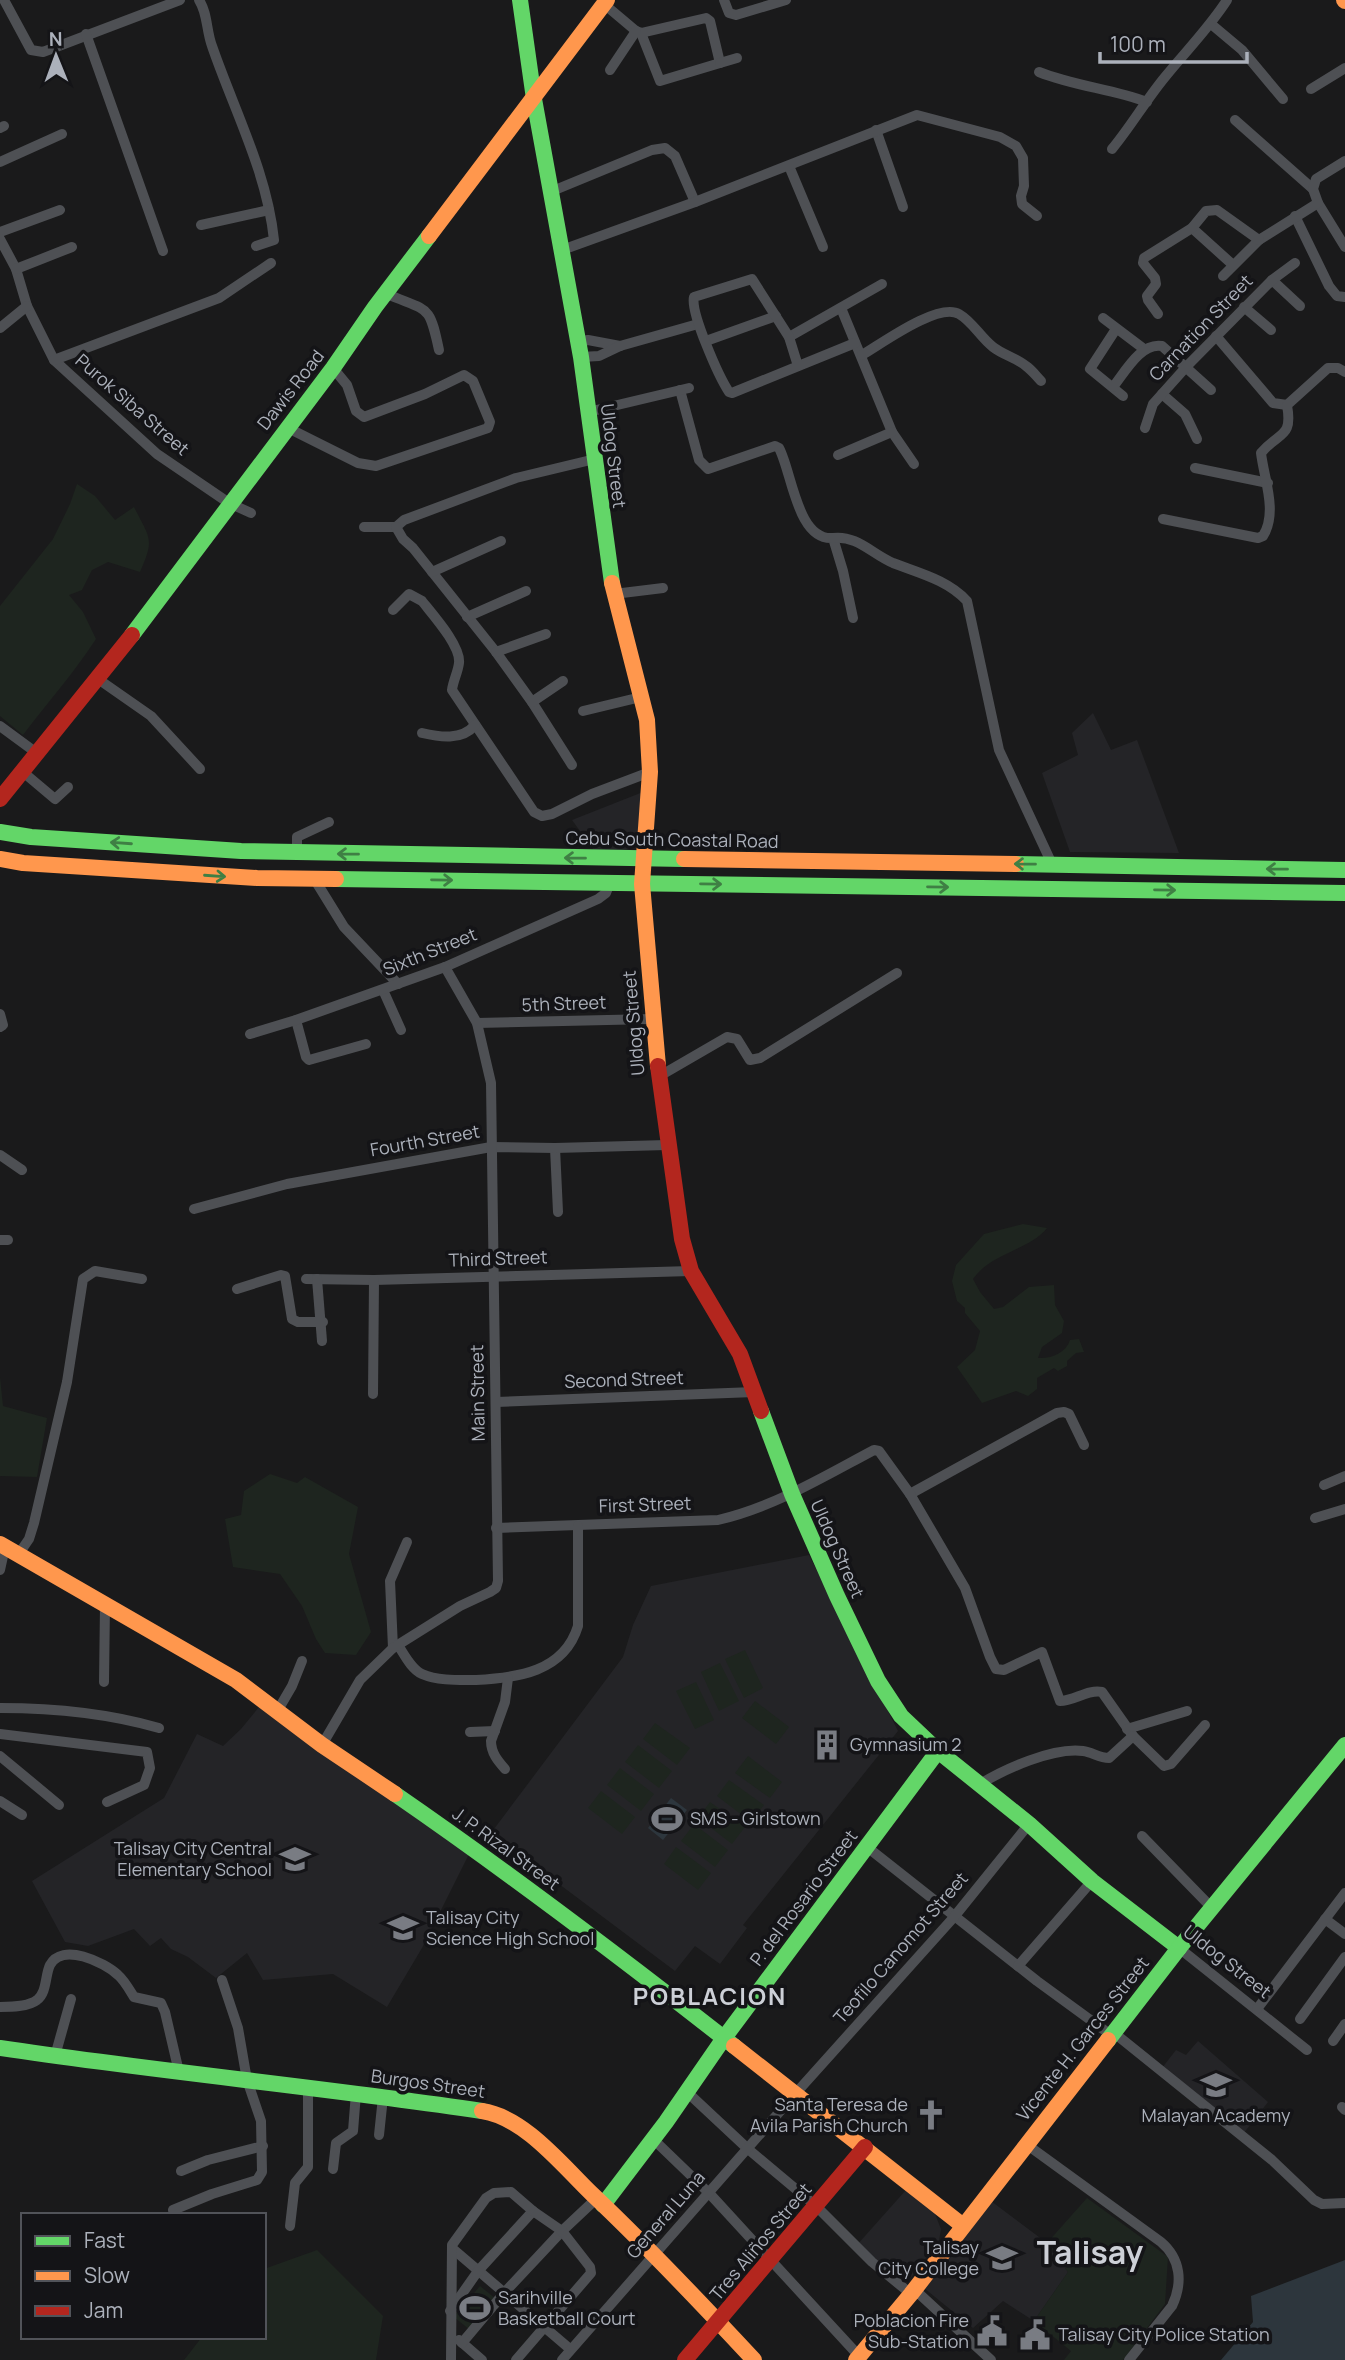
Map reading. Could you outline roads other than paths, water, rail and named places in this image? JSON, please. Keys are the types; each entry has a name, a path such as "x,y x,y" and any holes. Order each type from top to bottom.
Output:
{"main road":[{"name":"Uldog Street","path":"520,0 534,99 580,350 610,575 647,720 650,772 642,884 652,1019 667,1145 682,1239 691,1271 740,1354 792,1494 837,1597 878,1681 901,1717 1093,1881 1178,1948"},
{"name":"Dawis Road","path":"0,799 97,679 286,427 333,369 375,307 605,2"},
{"name":"Cebu South Coastal Road","path":"0,832 31,837 297,853 1345,870"},
{"path":"0,859 23,863 241,877 1345,893"},
{"name":"J. P. Rizal Street","path":"8,1549 236,1680 322,1745 473,1848 597,1939 962,2225"},
{"name":"Vicente H. Garces Street","path":"858,2358 913,2291 1178,1948 1345,1745"},
{"name":"P. del Rosario Street","path":"599,2202 653,2139 724,2038 938,1751"},
{"name":"Burgos Street","path":"0,2048 495,2113 531,2135 656,2255 754,2360"},
{"name":"Tres Aliños Street","path":"685,2360 865,2147"}],"street":[{"path":"4,0 5,16 31,50 36,52 43,52 180,0"},
{"path":"199,0 205,9 211,43 256,161 269,210 274,240 256,246"},
{"path":"724,0 729,13 733,15 786,0"},
{"path":"1112,149 1164,78 1211,24 1227,0"},
{"path":"605,2 639,32 660,82 737,58"},
{"path":"610,70 639,32 706,18 710,21 720,63"},
{"path":"1211,24 1241,51 1283,99"},
{"path":"86,34 163,251"},
{"path":"1311,89 1345,68"},
{"path":"1039,72 1147,102"},
{"path":"562,250 695,202 917,115 1000,137 1016,146 1023,158 1022,204 1037,216"},
{"path":"1234,120 1314,184 1318,203 1345,247"},
{"path":"876,130 903,207"},
{"path":"0,162 62,134"},
{"path":"550,192 652,150 665,148 674,156 695,202"},
{"path":"1314,184 1345,161"},
{"path":"789,166 823,247"},
{"path":"1223,276 1259,240 1318,203"},
{"path":"0,232 60,210"},
{"path":"201,225 269,210"},
{"path":"1158,314 1147,296 1156,284 1143,263 1144,258 1192,228 1206,211 1217,210 1259,240"},
{"path":"1295,216 1329,286 1344,297"},
{"path":"1192,228 1233,265"},
{"name":"Purok Siba Street","path":"0,239 16,269 27,306 54,360 157,454 229,503 251,513"},
{"path":"16,269 72,247"},
{"path":"54,360 219,298 271,263"},
{"name":"Carnation Street","path":"1145,428 1153,404 1187,366 1272,280 1296,263"},
{"path":"799,366 789,337 755,281 748,279 694,297 693,305 698,324 729,392 732,393 799,366 855,343"},
{"path":"1272,280 1300,306"},
{"path":"789,337 882,284"},
{"path":"387,294 427,311 432,318 439,350"},
{"path":"0,328 27,306"},
{"path":"1244,307 1271,330"},
{"path":"841,308 892,432 914,464"},
{"path":"862,355 938,313 955,312 972,323 984,340 1000,353 1025,364 1041,382"},
{"path":"706,341 776,316"},
{"path":"1103,318 1144,349"},
{"path":"620,346 588,340 580,350 599,356 620,346 698,324"},
{"path":"1116,329 1090,369 1123,396"},
{"path":"1216,336 1273,403 1287,404 1328,368 1338,368 1345,372"},
{"path":"1113,387 1144,349 1155,344 1163,346 1211,390"},
{"path":"286,427 358,463 376,466 488,428 490,422 473,381 464,375 425,394 364,417 356,411 347,385 333,369"},
{"path":"588,412 685,389 699,460 703,466 709,469 775,446 779,448 805,521 814,534 826,538 844,537 858,542 893,562 913,568 958,591 967,601 999,750 1052,864"},
{"path":"1162,394 1185,414 1197,439"},
{"path":"1163,519 1263,537 1267,530 1269,507 1268,483 1261,453 1288,429 1290,420 1287,404"},
{"path":"838,455 892,432"},
{"path":"364,527 396,527 404,520 516,478 595,459"},
{"path":"1195,468 1268,483"},
{"path":"396,527 402,539 413,548 496,652 572,765"},
{"path":"833,538 844,571 853,618"},
{"path":"432,572 501,541"},
{"path":"614,594 663,588"},
{"path":"467,617 526,591"},
{"path":"393,610 408,594 415,596 422,601 447,635 459,655 452,690 534,812 542,816 552,814 592,794 650,772"},
{"path":"496,652 546,634"},
{"path":"97,679 150,716 200,769"},
{"path":"531,702 563,681"},
{"path":"583,711 641,697"},
{"path":"422,733 447,737 464,733 475,725"},
{"path":"0,726 38,754"},
{"path":"23,772 55,799 68,787"},
{"path":"297,853 298,837 329,822"},
{"path":"315,878 344,927 398,984"},
{"name":"Sixth Street","path":"250,1034 445,967 598,899 606,892 610,883"},
{"name":"Main Street","path":"322,1745 359,1680 395,1647 460,1606 496,1588 498,1581 491,1083 477,1023 445,967"},
{"path":"658,1077 727,1037 737,1038 750,1060 760,1058 897,973"},
{"path":"383,990 401,1030"},
{"path":"0,1014 4,1025 0,1027"},
{"name":"5th Street","path":"477,1023 652,1019"},
{"path":"296,1020 309,1060 366,1044"},
{"name":"Fourth Street","path":"194,1209 287,1184 491,1147 667,1145"},
{"path":"555,1148 558,1212"},
{"path":"0,1155 22,1170"},
{"path":"0,1570 8,1549 29,1539 34,1523 67,1382 83,1279 94,1271 142,1279"},
{"name":"Third Street","path":"323,1322 312,1279 374,1280 691,1271"},
{"path":"237,1289 285,1276 294,1322 323,1322 322,1341"},
{"path":"373,1394 374,1280"},
{"name":"Second Street","path":"496,1402 754,1392"},
{"path":"1084,1445 1069,1414 1057,1413 910,1494 965,1588 996,1669 1004,1670 1042,1652 1060,1700 1099,1691 1130,1732 1162,1765 1171,1765 1205,1725"},
{"name":"First Street","path":"496,1528 718,1520 749,1513 792,1494 874,1450 883,1453 910,1494"},
{"path":"1324,1485 1345,1476"},
{"path":"1315,1518 1345,1509"},
{"path":"407,1542 390,1581 395,1647 418,1672 434,1678 508,1678 538,1671 559,1657 575,1637 578,1626 580,1574 578,1526"},
{"path":"104,1682 105,1605"},
{"path":"278,1710 302,1661"},
{"path":"505,1769 491,1748 491,1741 505,1702 508,1678"},
{"path":"0,1708 48,1708 116,1718 159,1728"},
{"path":"980,1784 1001,1772 1063,1751 1086,1751 1100,1758 1108,1758 1130,1732 1187,1711"},
{"path":"470,1732 495,1731"},
{"path":"0,1734 147,1752 150,1768 144,1784 107,1802"},
{"path":"0,1756 59,1805"},
{"path":"0,1801 22,1815"},
{"name":"Teofilo Canomot Street","path":"796,2093 954,1917 1029,1824"},
{"path":"1142,1836 1212,1908"},
{"path":"867,1847 954,1917 1112,2034 1272,2160 1314,2200 1322,2204 1345,2203"},
{"path":"1018,1966 1093,1881"},
{"path":"1257,2009 1345,1893"},
{"path":"1325,1919 1345,1934"},
{"name":"Uldog Street","path":"1178,1948 1307,2050"},
{"path":"0,2007 38,2000 55,1958 72,1955 104,1965 120,1976 134,1997 161,2003 179,2072"},
{"path":"1300,2019 1345,1957"},
{"path":"173,2210 257,2180 262,2172 261,2121 247,2080 238,2028 222,1980"},
{"path":"55,2056 71,1999"},
{"path":"1334,2041 1345,2024"},
{"path":"290,2226 295,2183 308,2167 307,2087"},
{"path":"687,2092 748,2149 816,2206 872,2262 913,2291 991,2360"},
{"path":"333,2169 336,2143 353,2131 356,2093"},
{"name":"General Luna","path":"562,2360 796,2093"},
{"path":"379,2135 383,2097"},
{"path":"653,2139 709,2193 858,2358"},
{"path":"1026,2144 1161,2242 1175,2258 1178,2272 1176,2297 1172,2306 1129,2360"},
{"path":"181,2171 208,2160 263,2146"},
{"path":"451,2360 453,2332 449,2312 452,2244 486,2198 494,2193 512,2192 562,2231 590,2267 591,2273 516,2360"},
{"path":"462,2343 562,2231 599,2202"},
{"path":"449,2312 478,2271 533,2211"},
{"path":"453,2249 570,2349"},
{"path":"453,2332 482,2360"}],"place":[{"name":"Gymnasium 2","path":"827,1745"},
{"name":"SMS - Girlstown","path":"667,1819"},
{"name":"Talisay City Central Elementary School","path":"295,1859"},
{"name":"Talisay City Science High School","path":"403,1928"},
{"name":"Malayan Academy","path":"1216,2085"},
{"name":"Santa Teresa de Avila Parish Church","path":"931,2115"},
{"name":"Talisay City College","path":"1002,2258"},
{"name":"Sarihville Basketball Court","path":"475,2308"},
{"name":"Poblacion Fire Sub-Station","path":"992,2331"},
{"name":"Talisay City Police Station","path":"1035,2335"}],"district":[{"name":"POBLACION","path":"710,1997"},
{"name":"Talisay","path":"1090,2253"}]}
